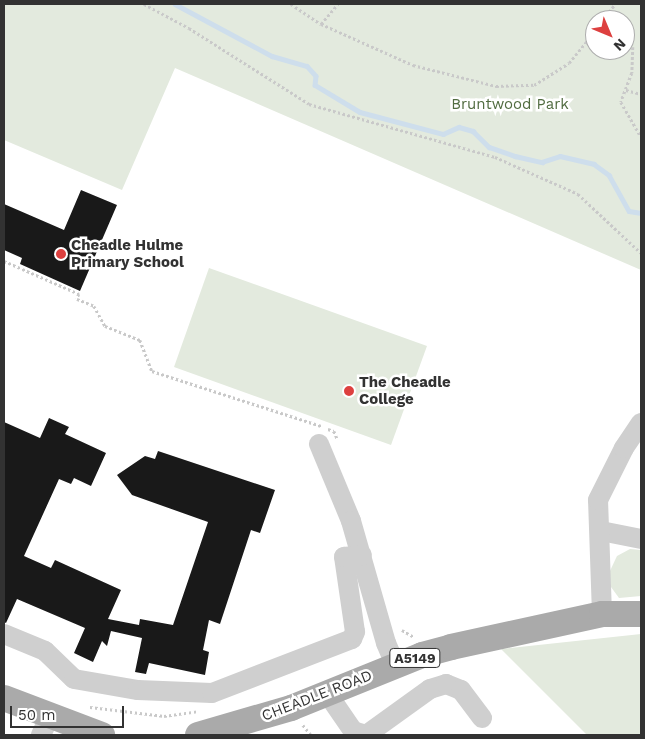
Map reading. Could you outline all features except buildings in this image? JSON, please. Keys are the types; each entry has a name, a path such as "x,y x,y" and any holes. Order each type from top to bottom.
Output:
{"main road":[{"name":"CHEADLE ROAD","path":"198,735 291,708 396,666 451,647 602,614 641,614"},
{"path":"4,698 45,726 102,735"}],"street":[{"path":"602,614 601,531 598,500 624,448 641,423"},
{"path":"328,442 362,554 386,643 396,666"},
{"path":"601,531 641,539"},
{"path":"4,634 44,651 74,679 138,690 212,693 352,639 355,632 344,557 362,554"},
{"path":"327,693 353,731 366,735 430,689 446,684 461,690 482,718"}],"path":[{"path":"144,4 189,28 309,104 495,157 578,194 641,253"},
{"path":"291,4 321,24 413,65 496,86 534,85 569,63 585,43"},
{"path":"321,24 338,4"},
{"path":"632,60 632,73 621,102 641,136"},
{"path":"626,90 641,94"},
{"path":"4,262 79,294 77,299 94,306 105,326 140,340 152,371 334,431 328,442"},
{"path":"398,625 415,638"}],"green space":[{"name":"Bruntwood Park","path":"4,4 641,4 641,270 175,68 122,190 4,140"},
{"path":"209,268 427,346 391,445 174,367"},
{"path":"630,549 641,550 641,596 619,598 611,587 609,573 617,556"},
{"path":"641,634 641,735 587,735 501,649"}],"waterway":[{"path":"175,4 272,56 307,66 316,76 315,85 360,112 443,134 459,127 473,131 489,147 515,156 542,162 560,156 594,164 609,175 629,211 641,213"}],"place":[{"name":"Cheadle Hulme Primary School","path":"61,254"},
{"name":"The Cheadle College","path":"349,391"}]}
